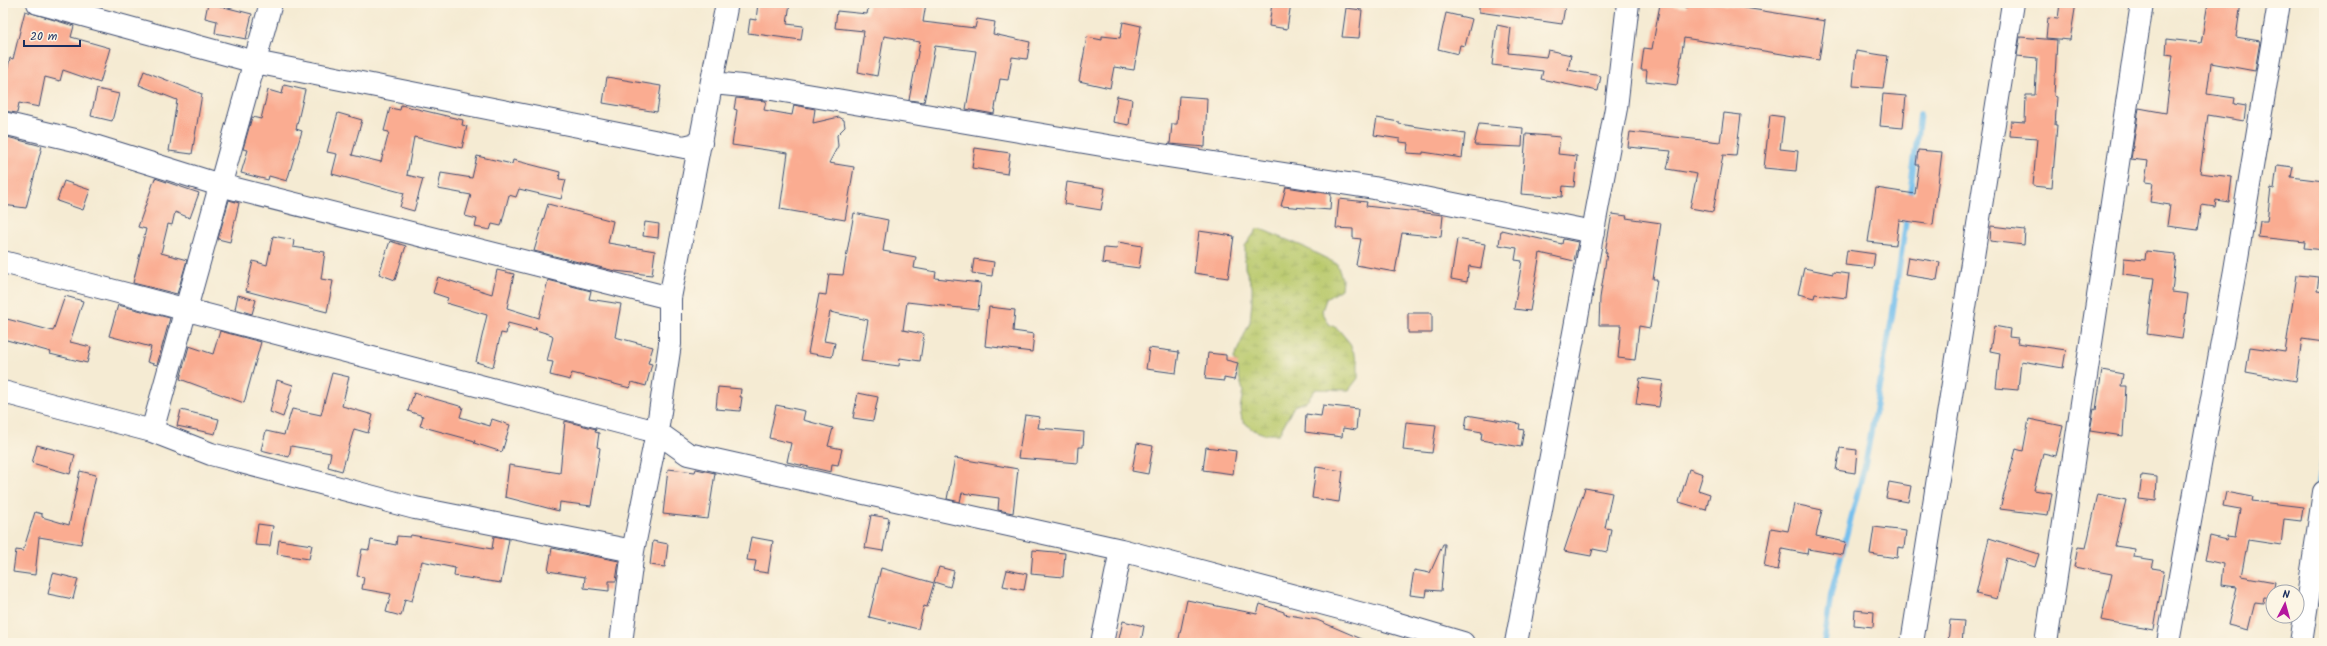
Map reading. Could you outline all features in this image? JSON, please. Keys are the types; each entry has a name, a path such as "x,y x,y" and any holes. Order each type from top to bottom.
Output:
{"street":[{"path":"38,3 256,62 684,147 701,143"},
{"path":"152,431 187,309 220,185 256,62 271,3"},
{"path":"621,643 633,550 657,432 670,344 670,298 727,3"},
{"path":"1516,643 1616,108 1628,3"},
{"path":"1912,643 2013,3"},
{"path":"2046,643 2142,3"},
{"path":"2168,643 2234,278 2279,3"},
{"path":"712,83 772,88 1155,154 1374,188 1592,232"},
{"path":"3,123 75,140 220,185 670,298"},
{"path":"3,262 657,432 688,454 1121,550 1384,620 1463,643"},
{"path":"3,392 152,431 211,454 407,506 633,550"},
{"path":"2300,643 2324,492"},
{"path":"1102,643 1121,550"}],"green space":[{"path":"1258,228 1302,246 1337,264 1342,279 1341,289 1326,299 1322,311 1329,324 1338,329 1349,342 1358,362 1358,378 1349,390 1316,389 1307,401 1294,406 1279,434 1264,434 1253,430 1242,420 1240,409 1243,391 1234,358 1250,322 1252,286 1245,268 1245,246"}],"building":[{"path":"208,3 252,14 246,39 215,33 217,21 205,18"},
{"path":"758,3 790,3 787,24 803,26 801,40 748,33 750,19 756,20"},
{"path":"869,3 926,3 923,22 975,28 977,19 995,22 993,34 1030,42 1027,59 1012,57 1008,80 1000,79 994,114 966,109 976,51 935,46 924,102 909,100 920,42 884,36 877,76 858,72 864,31 835,28 837,11 867,14"},
{"path":"1272,3 1291,3 1287,29 1269,26"},
{"path":"1479,3 1536,3 1565,7 1562,24 1479,12"},
{"path":"1687,3 1714,3 1825,21 1819,60 1684,38 1677,85 1646,81 1647,70 1641,70 1644,48 1652,49 1660,4 1686,8"},
{"path":"2060,3 2076,3 2070,40 2046,38 2048,18 2058,19"},
{"path":"2208,3 2241,3 2236,37 2260,41 2255,71 2211,63 2207,94 2235,98 2234,104 2246,106 2244,121 2208,115 2200,173 2232,177 2229,202 2216,200 2215,207 2202,205 2198,230 2167,226 2170,205 2150,202 2153,183 2145,182 2148,161 2131,159 2139,108 2166,113 2173,55 2166,54 2167,39 2201,43"},
{"path":"1346,8 1362,10 1359,38 1342,37"},
{"path":"25,11 74,26 71,37 110,48 100,83 63,70 60,81 45,77 39,107 19,103 17,113 3,111 3,90 10,58 13,59"},
{"path":"1446,13 1472,19 1465,46 1460,45 1458,54 1438,49"},
{"path":"1123,22 1141,26 1134,70 1114,67 1110,88 1079,81 1087,37 1102,40 1102,36 1120,38"},
{"path":"1497,25 1511,28 1508,53 1546,57 1548,50 1571,55 1568,70 1601,76 1598,91 1541,79 1543,71 1492,65"},
{"path":"2020,37 2057,40 2054,96 2057,97 2055,125 2057,125 2052,188 2033,186 2037,138 2010,136 2011,121 2025,122 2026,95 2035,95 2037,58 2017,56"},
{"path":"1856,51 1888,56 1883,88 1853,86"},
{"path":"144,71 202,94 192,154 169,151 177,100 139,85"},
{"path":"607,77 661,86 657,112 603,103"},
{"path":"284,85 305,90 296,129 302,131 287,181 269,176 268,180 241,173 248,150 243,149 252,117 261,119 268,90 282,94"},
{"path":"97,89 119,94 112,121 91,116"},
{"path":"1883,94 1906,96 1903,128 1880,126"},
{"path":"1117,96 1132,99 1129,125 1113,122"},
{"path":"1179,96 1207,98 1205,147 1170,144 1172,124 1177,124"},
{"path":"736,98 766,101 764,110 792,115 794,105 815,109 813,123 839,117 844,120 845,127 837,135 838,146 829,163 854,167 845,220 780,209 788,153 732,145 737,110 734,109"},
{"path":"401,105 463,120 462,125 467,126 462,148 414,137 407,175 423,179 414,211 400,207 404,193 332,174 337,154 327,152 338,113 362,120 352,155 381,162 389,132 384,131 390,108 400,110"},
{"path":"1724,113 1741,115 1736,156 1723,155 1713,212 1690,208 1697,174 1667,169 1671,151 1628,147 1630,132 1720,142"},
{"path":"1770,115 1784,117 1780,149 1798,151 1796,171 1764,168"},
{"path":"1377,118 1399,122 1399,124 1465,134 1462,158 1423,152 1423,154 1407,153 1408,143 1400,142 1400,139 1374,135"},
{"path":"1479,124 1523,128 1522,147 1474,145"},
{"path":"1526,134 1560,137 1558,154 1577,156 1574,187 1563,186 1562,197 1521,194"},
{"path":"3,136 42,146 26,208 3,205"},
{"path":"975,148 1010,153 1007,174 972,168"},
{"path":"1918,150 1942,152 1933,225 1899,220 1896,245 1868,242 1876,188 1915,194 1919,165 1916,165"},
{"path":"477,156 512,164 513,160 560,172 559,179 566,180 561,199 519,189 516,197 509,195 501,226 492,224 490,230 475,227 477,219 465,216 471,195 438,189 441,173 472,178"},
{"path":"2277,165 2293,167 2291,177 2324,181 2324,250 2304,248 2305,242 2258,237 2260,221 2267,221 2271,188 2274,189"},
{"path":"155,178 199,193 190,218 175,212 172,225 168,224 161,253 187,260 177,294 133,283 146,229 138,227"},
{"path":"64,181 90,190 83,210 57,201"},
{"path":"1067,182 1105,188 1101,210 1064,204"},
{"path":"1286,187 1331,194 1330,210 1281,206"},
{"path":"1339,199 1367,202 1366,206 1443,215 1441,237 1402,233 1395,272 1356,265 1361,239 1353,238 1353,229 1336,228"},
{"path":"229,200 239,203 230,242 218,239"},
{"path":"548,204 613,221 608,243 655,251 652,275 615,271 534,251"},
{"path":"854,213 888,220 883,251 916,257 914,268 936,272 935,278 981,283 978,310 907,302 903,330 924,334 920,361 900,358 899,366 861,361 868,320 830,312 824,341 835,343 832,357 808,353 819,294 826,295 829,274 843,275"},
{"path":"1612,214 1627,216 1626,218 1661,223 1653,279 1657,279 1650,328 1639,326 1635,360 1618,358 1621,325 1599,325 1600,298 1607,253 1605,252"},
{"path":"645,222 659,224 658,238 643,236"},
{"path":"1991,226 2025,230 2024,245 1990,241"},
{"path":"1501,230 1562,244 1563,239 1578,242 1574,261 1540,253 1530,311 1514,309 1522,261 1515,260 1517,248 1499,245"},
{"path":"1199,231 1234,236 1228,278 1194,273"},
{"path":"273,236 294,240 293,247 325,252 321,279 333,281 327,312 246,291 253,261 267,265"},
{"path":"1457,239 1485,244 1481,268 1469,266 1467,282 1451,279"},
{"path":"390,241 406,246 395,280 379,274"},
{"path":"1118,242 1142,246 1139,268 1102,263 1104,248 1117,249"},
{"path":"1847,250 1875,254 1873,268 1845,265"},
{"path":"2146,251 2176,254 2172,292 2188,294 2182,339 2147,334 2154,278 2123,274 2124,258 2145,260"},
{"path":"1908,257 1940,262 1937,280 1905,275"},
{"path":"974,259 994,262 992,276 972,273"},
{"path":"1804,268 1833,274 1833,272 1849,274 1846,298 1815,294 1814,298 1798,294"},
{"path":"497,270 514,274 507,308 539,318 548,280 591,291 589,299 621,304 615,337 653,347 648,363 652,364 646,386 632,382 630,388 572,373 570,380 550,375 553,362 547,361 553,337 552,335 536,330 536,327 535,330 508,323 506,334 501,333 493,367 476,362 487,315 446,303 448,298 433,293 438,277 492,294"},
{"path":"2297,275 2319,277 2317,291 2324,292 2324,342 2302,339 2296,381 2246,372 2250,347 2285,352"},
{"path":"238,295 256,300 252,314 235,309"},
{"path":"65,296 83,301 70,342 91,347 87,363 50,354 51,352 3,339 3,318 53,331"},
{"path":"118,305 170,318 157,365 147,362 151,347 109,336"},
{"path":"989,307 1015,310 1013,331 1034,334 1032,352 985,346"},
{"path":"1408,313 1432,313 1432,333 1408,333"},
{"path":"1994,326 2010,329 2009,337 2018,338 2017,343 2066,350 2063,368 2021,361 2018,390 1996,388 2000,353 1990,351"},
{"path":"220,331 261,342 244,403 180,379 189,346 213,354"},
{"path":"1149,348 1179,352 1176,373 1146,369"},
{"path":"1208,353 1226,355 1226,360 1238,363 1234,380 1224,378 1224,381 1205,379"},
{"path":"2102,370 2123,374 2121,386 2126,386 2123,436 2090,431 2094,409 2096,410"},
{"path":"332,373 349,377 342,406 373,415 368,433 354,429 342,471 328,467 331,453 291,446 289,457 261,450 266,431 284,435 292,409 321,415"},
{"path":"1640,378 1663,381 1659,407 1636,404"},
{"path":"277,380 293,385 283,417 270,412"},
{"path":"718,387 741,389 740,397 742,397 740,411 716,409"},
{"path":"414,393 463,407 460,417 490,426 492,419 510,425 502,452 474,443 475,441 420,426 423,416 408,411"},
{"path":"858,393 878,397 873,421 853,418"},
{"path":"776,405 805,411 803,420 833,428 828,446 842,449 838,465 832,464 831,472 787,462 791,443 769,438"},
{"path":"1323,405 1358,409 1356,430 1343,428 1342,437 1305,432 1306,414 1321,416"},
{"path":"181,410 219,419 215,434 177,426"},
{"path":"1025,415 1040,417 1038,428 1084,432 1083,447 1079,447 1078,463 1018,458"},
{"path":"1467,415 1520,424 1519,429 1524,430 1521,447 1481,440 1482,432 1465,429"},
{"path":"2029,419 2063,426 2056,456 2043,453 2034,490 2052,493 2048,515 2000,509 2016,449 2023,451"},
{"path":"565,421 596,429 595,432 599,433 597,447 600,448 591,506 560,502 559,511 505,497 509,465 560,473"},
{"path":"1406,422 1436,425 1432,453 1403,450"},
{"path":"1137,443 1153,446 1148,474 1132,471"},
{"path":"37,445 75,455 70,474 32,463"},
{"path":"1206,447 1236,451 1233,474 1203,470"},
{"path":"1840,448 1857,450 1855,473 1836,470"},
{"path":"955,458 1018,469 1013,513 998,510 999,498 962,493 960,502 947,499"},
{"path":"1316,467 1343,471 1339,502 1312,498"},
{"path":"668,469 695,472 696,469 715,473 708,519 663,514"},
{"path":"1689,469 1703,474 1698,490 1710,494 1706,510 1679,502"},
{"path":"80,471 96,475 81,544 39,537 35,575 13,572 16,550 23,551 35,512 42,514 42,517 69,525"},
{"path":"2142,475 2157,477 2156,501 2139,499"},
{"path":"1889,482 1911,486 1908,502 1886,498"},
{"path":"1585,488 1612,493 1605,528 1611,529 1607,552 1593,549 1591,556 1564,551"},
{"path":"2226,492 2253,497 2252,501 2303,507 2301,521 2284,519 2281,545 2248,540 2241,576 2275,582 2275,584 2265,584 2265,597 2263,603 2255,602 2248,630 2228,625 2237,587 2221,585 2223,564 2205,560 2210,536 2226,540 2227,536 2235,537 2240,509 2223,506"},
{"path":"2098,494 2126,500 2115,546 2135,549 2134,557 2154,560 2152,568 2164,570 2154,630 2101,620 2112,574 2074,567 2078,547 2086,548"},
{"path":"1794,504 1822,510 1816,536 1846,542 1843,555 1808,549 1807,554 1782,549 1778,570 1764,567 1771,528 1788,531"},
{"path":"871,515 889,518 883,551 865,548"},
{"path":"258,524 273,526 270,546 255,545"},
{"path":"1874,527 1906,531 1904,548 1898,547 1897,558 1870,554"},
{"path":"411,535 492,549 494,536 509,539 501,583 454,576 455,568 422,561 412,601 405,599 401,616 386,612 391,594 362,589 364,577 357,576 362,549 369,550 371,540 396,545 397,536 410,537"},
{"path":"751,537 773,541 768,573 754,571 756,561 747,560"},
{"path":"1989,538 2039,554 2035,567 2006,558 1997,599 1976,594"},
{"path":"279,540 312,545 309,559 277,554"},
{"path":"653,541 668,544 665,567 650,565"},
{"path":"1443,544 1445,544 1441,591 1427,590 1426,597 1410,595 1414,570 1430,573"},
{"path":"552,548 619,561 616,581 609,581 609,591 584,588 585,577 548,571"},
{"path":"1033,550 1065,553 1063,577 1031,574"},
{"path":"939,567 954,571 950,587 934,582"},
{"path":"881,568 934,583 927,607 924,606 918,629 869,617"},
{"path":"1007,570 1027,574 1024,590 1003,586"},
{"path":"53,573 78,579 73,599 48,594"},
{"path":"1187,600 1257,614 1260,604 1284,612 1284,614 1317,620 1371,643 1178,643"},
{"path":"1855,610 1874,612 1873,627 1854,625"},
{"path":"1950,620 1964,621 1962,643 1948,643"},
{"path":"1123,621 1144,626 1141,643 1118,643"}],"waterway":[{"path":"1909,201 1920,114"},
{"path":"1824,643 1831,594 1865,465 1892,317 1907,215"},
{"path":"2318,489 2324,452"}]}
